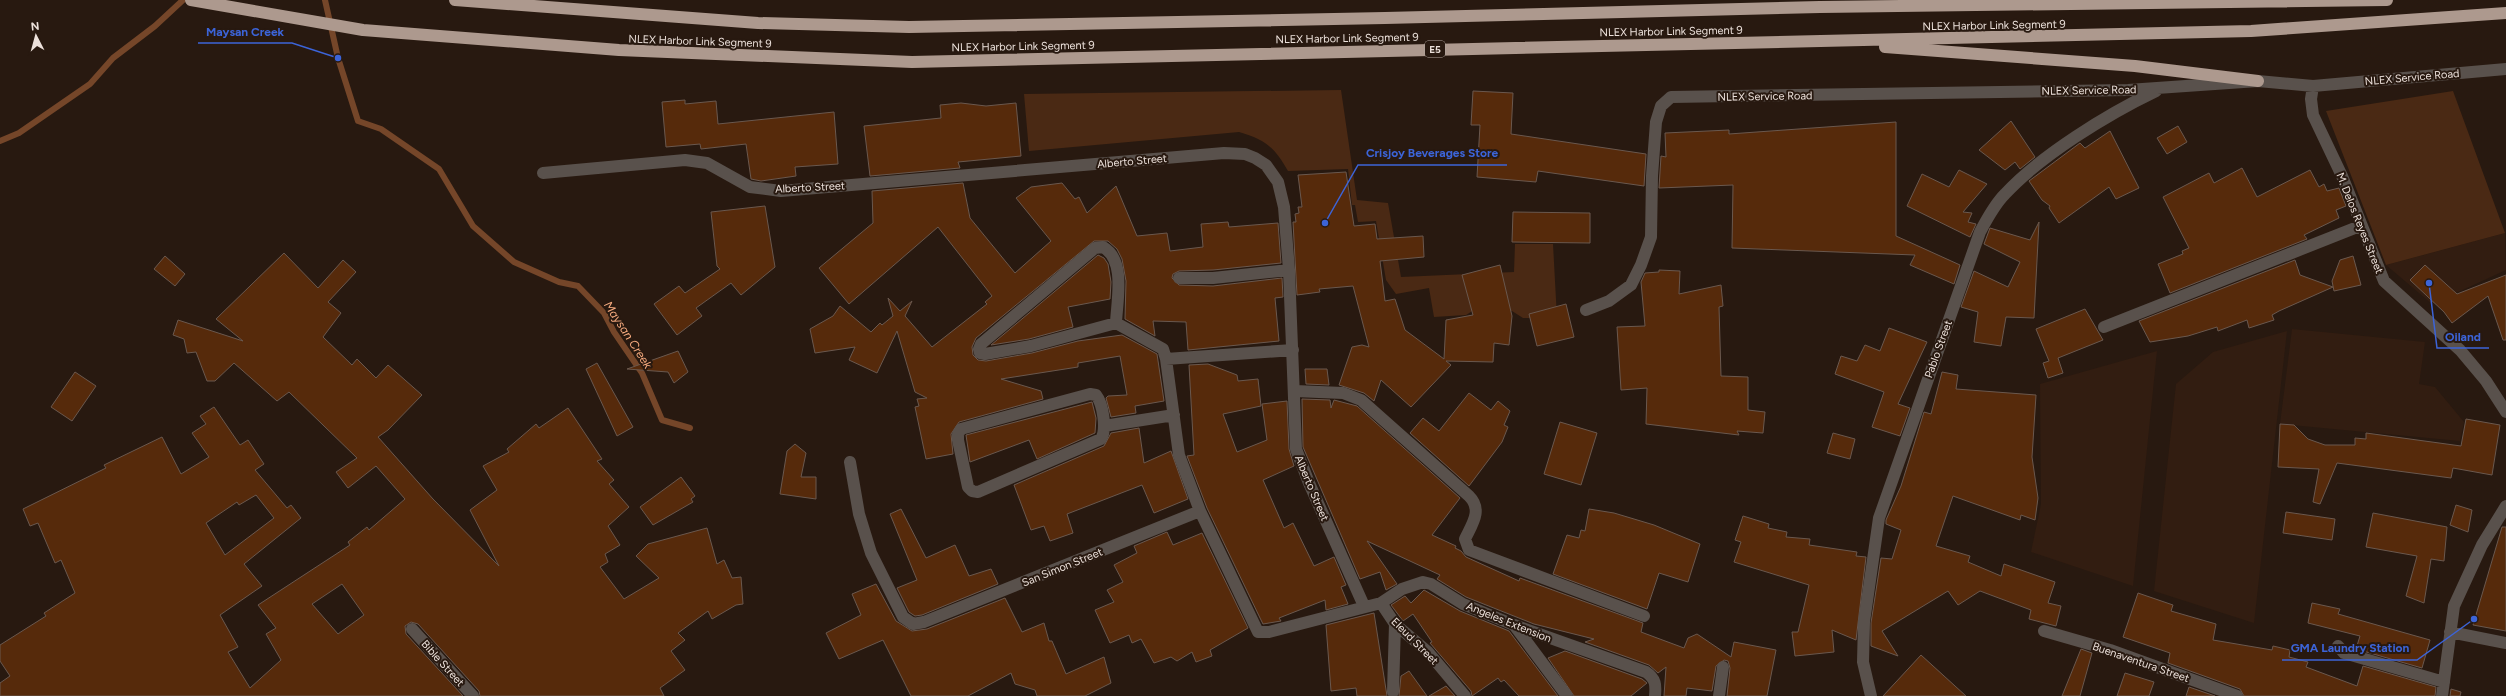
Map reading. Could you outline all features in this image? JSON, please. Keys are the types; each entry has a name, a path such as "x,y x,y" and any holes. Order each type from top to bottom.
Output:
{"highway":[{"name":"NLEX Harbor Link Segment 9","path":"191,0 364,30 619,50 912,62 1542,46 1818,42 2251,31 2506,12"},
{"name":"NLEX Harbor Link Segment 9","path":"455,0 758,23 909,27 1377,19 1820,7 2387,0"},
{"path":"1818,42 2135,66 2258,81"}],"street":[{"name":"NLEX Service Road","path":"1586,310 1608,301 1631,285 1652,237 1652,176 1656,122 1661,106 1671,97 2161,89 2258,81 2313,86 2506,68"},
{"name":"M. Delos Reyes Street","path":"2313,86 2311,99 2313,114 2342,176 2360,226 2384,281 2460,350 2486,381 2506,412"},
{"name":"Pablo Street","path":"1871,696 1863,662 1864,622 1879,518 1980,232 2004,194 2033,168 2138,99 2161,89"},
{"name":"Alberto Street","path":"543,173 685,160 707,164 750,187 781,191 1224,153 1245,154 1266,164 1278,182 1284,207 1294,350 1296,448 1308,483 1364,606"},
{"path":"2104,327 2360,226"},
{"path":"1116,323 1119,279 1109,250 1102,246 1095,248 981,344 978,349 980,353 985,354 1031,346 1116,323 1163,349 1166,359 1179,455 1200,511"},
{"path":"1179,278 1213,278 1289,270"},
{"path":"1166,359 1294,350"},
{"path":"1295,391 1343,393 1361,400 1469,496 1476,505 1477,511 1465,540 1469,550 1644,616"},
{"path":"1090,394 1096,395 1100,400 1104,426 1105,433 1101,439 978,492 972,491 968,487 958,440 958,434 962,429 1090,394"},
{"path":"1104,426 1174,415"},
{"name":"San Simon Street","path":"850,462 859,514 871,553 903,618 913,624 924,622 1200,511"},
{"path":"2442,696 2454,606 2482,545 2506,506"},
{"name":"Angeles Extension","path":"1200,511 1258,632 1269,632 1380,603 1402,588 1423,582 1431,584 1463,604 1514,625 1646,672 1653,677 1656,684 1654,696"},
{"name":"Eleud Street","path":"1380,603 1395,624 1428,652 1465,696"},
{"path":"1393,692 1395,624"},
{"path":"1514,625 1568,696"},
{"name":"Bible Street","path":"412,629 473,696"},
{"name":"Buenaventura Street","path":"2044,631 2110,650 2237,696"},
{"path":"2450,632 2506,643"},
{"path":"2338,646 2344,653 2444,682"},
{"path":"1719,696 1723,667"}],"shaded area":[{"path":"1341,90 1357,200 1388,203 1401,277 1514,272 1515,244 1553,244 1557,318 1523,318 1512,311 1474,310 1466,315 1434,317 1429,288 1396,294 1386,280 1376,221 1358,222 1355,205 1352,205 1348,169 1288,171 1273,150 1263,142 1239,132 1029,151 1024,94"},
{"path":"2453,91 2505,233 2386,265 2326,111"},
{"path":"2505,233 2506,270 2432,304 2386,265"},
{"path":"2292,329 2425,342 2419,384 2435,387 2464,422 2460,441 2280,424"},
{"path":"2287,331 2254,623 2154,591 2176,384 2213,352"},
{"path":"2157,351 2133,586 2031,552 2041,504 2040,384"}],"building":[{"path":"1473,91 1513,93 1511,134 1646,154 1644,186 1538,171 1536,182 1477,177 1480,125 1471,125"},
{"path":"685,100 685,104 716,101 718,124 834,112 838,164 795,167 796,176 761,181 751,179 746,144 701,149 700,144 666,147 662,102"},
{"path":"961,103 986,106 1016,103 1021,156 958,162 960,168 870,176 864,126 941,118 940,105"},
{"path":"2011,121 2035,157 2020,169 2015,162 2005,170 1979,150"},
{"path":"1896,122 1896,236 1960,265 1954,284 1910,265 1915,255 1732,248 1733,185 1659,188 1661,156 1666,157 1665,133 1729,130 1729,134"},
{"path":"2178,126 2187,142 2167,154 2157,138"},
{"path":"2110,131 2139,188 2116,199 2109,187 2059,223 2049,208 2050,206 2042,200 2029,181 2080,143 2085,148"},
{"path":"2242,168 2257,197 2310,170 2319,187 2324,184 2327,191 2339,188 2346,206 2336,210 2339,218 2304,235 2307,239 2170,293 2158,264 2183,254 2182,251 2189,248 2163,197 2209,173 2214,183"},
{"path":"1959,170 1987,184 1963,212 1972,213 1968,222 1976,224 1970,237 1907,206 1922,174 1949,187"},
{"path":"1346,172 1354,226 1375,224 1377,239 1423,236 1424,257 1380,261 1385,301 1395,299 1405,330 1444,359 1446,320 1473,315 1462,275 1500,265 1512,316 1509,345 1494,343 1493,362 1446,361 1451,365 1411,407 1381,380 1374,401 1364,393 1339,385 1352,347 1362,345 1369,347 1353,286 1319,289 1320,292 1297,295 1293,222 1296,222 1295,214 1299,213 1298,207 1302,207 1298,175"},
{"path":"963,183 970,218 1015,273 1051,241 1016,198 1031,187 1062,183 1075,199 1079,197 1087,213 1116,186 1137,236 1167,233 1170,251 1203,247 1201,224 1228,222 1229,227 1278,223 1281,263 1213,270 1179,271 1173,274 1172,278 1179,285 1213,286 1282,278 1283,297 1275,298 1279,341 1188,350 1186,322 1153,321 1155,336 1125,319 1126,281 1122,259 1117,249 1108,241 1094,241 976,338 972,347 973,355 978,360 986,361 1032,353 1078,341 1122,335 1157,354 1164,401 1135,406 1136,413 1111,417 1106,398 1108,396 1127,395 1120,356 1078,363 1078,367 1001,379 1041,391 1043,399 959,422 951,434 953,454 926,459 915,407 919,406 917,399 927,398 915,392 897,331 877,373 849,360 855,347 815,353 810,329 833,316 840,306 871,332 880,323 882,325 893,316 888,298 900,311 912,301 905,316 932,347 987,304 985,302 992,296 938,227 849,304 819,268 873,223 872,191"},
{"path":"765,206 775,267 741,295 731,283 696,308 702,316 677,335 654,304 679,286 685,293 720,269 717,266 711,212"},
{"path":"1513,212 1590,213 1590,243 1512,242"},
{"path":"2039,222 2034,318 2006,317 2001,346 1974,342 1978,312 1961,307 1974,271 2008,287 2020,262 1984,244 1990,228 2030,240"},
{"path":"284,253 318,288 343,260 356,272 328,302 341,313 323,337 352,365 357,359 376,378 388,365 422,395 388,430 378,437 433,499 499,566 470,510 497,490 483,466 509,452 507,449 536,424 539,428 568,408 602,459 597,461 614,480 609,484 629,507 608,526 620,545 605,554 608,562 600,567 624,599 659,578 636,556 648,544 707,528 717,564 724,560 732,578 741,577 743,604 736,605 712,619 708,611 678,633 685,640 671,651 685,670 660,688 664,696 480,696 479,691 418,624 411,622 405,626 406,634 463,696 0,696 0,683 10,676 0,661 0,645 46,616 44,613 75,593 61,560 55,563 38,523 30,526 23,509 106,468 104,465 162,437 181,474 209,457 192,433 206,424 200,416 214,407 240,445 248,440 264,464 255,470 287,508 291,505 301,518 244,564 262,586 220,615 238,647 228,652 250,688 281,660 266,634 276,628 258,605 350,545 348,542 367,527 369,530 405,499 376,466 348,488 336,472 357,458 289,392 277,401 234,363 215,381 207,381 196,352 187,353 184,339 173,335 178,320 243,341 216,319","holes":["256,495 274,518 225,555 206,523 237,502 239,505","342,584 364,615 338,634 312,604"]},
{"path":"1098,255 1104,258 1108,264 1111,282 1110,299 1068,307 1073,327 1029,339 991,345"},
{"path":"165,256 185,274 175,286 154,269"},
{"path":"2353,256 2361,285 2334,291 2332,281 2340,260"},
{"path":"2295,260 2300,275 2333,287 2279,311 2272,315 2274,320 2249,328 2247,320 2218,331 2217,327 2188,336 2150,342 2139,321"},
{"path":"2425,265 2457,294 2506,275 2506,340 2503,340 2488,296 2452,323 2444,312 2410,280"},
{"path":"1659,270 1680,271 1679,294 1721,285 1723,306 1719,307 1721,376 1748,377 1748,410 1765,412 1763,433 1737,431 1739,435 1646,424 1647,388 1621,390 1617,327 1645,326 1641,282 1645,273 1659,272"},
{"path":"1566,304 1574,337 1537,346 1529,314"},
{"path":"2085,309 2103,340 2058,358 2063,373 2048,378 2043,363 2049,361 2036,329"},
{"path":"1889,328 1927,342 1898,404 1910,408 1900,436 1872,427 1884,392 1835,374 1841,356 1857,361 1865,345 1880,351"},
{"path":"678,351 688,372 674,383 668,372 627,369"},
{"path":"597,363 633,427 617,436 586,369"},
{"path":"1208,364 1237,375 1238,381 1258,379 1261,406 1223,414 1237,452 1267,440 1262,404 1287,401 1289,449 1294,466 1263,480 1284,528 1293,523 1314,566 1334,557 1346,585 1341,587 1348,604 1326,610 1325,600 1279,618 1281,621 1263,624 1207,508 1187,456 1194,455 1189,365"},
{"path":"1305,369 1327,369 1329,385 1306,384"},
{"path":"75,372 96,386 72,421 51,407"},
{"path":"1942,372 1958,375 1956,389 2036,395 2032,457 2038,498 2035,520 2021,515 2020,520 1953,496 1936,546 1970,556 1968,562 2001,576 2004,564 2055,582 2048,603 2061,606 2056,626 2029,619 2031,610 1980,591 1958,605 1948,591 1882,631 1898,656 1871,646 1871,623 1881,558 1892,559 1901,530 1886,524 1886,520 1901,486 1924,412 1931,414"},
{"path":"1469,393 1491,410 1498,401 1510,411 1504,425 1508,427 1502,442 1469,486 1410,433 1423,418 1439,431"},
{"path":"1302,399 1330,400 1331,408 1334,400 1357,406 1460,498 1432,535 1456,546 1455,548 1461,551 1466,557 1519,581 1520,578 1643,623 1641,632 1684,648 1688,638 1697,634 1731,657 1734,642 1776,650 1767,696 1727,696 1730,668 1728,661 1724,660 1716,666 1712,691 1687,688 1686,696 1664,696 1666,667 1658,673 1649,665 1585,642 1594,639 1534,624 1466,597 1437,579 1440,575 1367,541 1397,584 1386,590 1380,572 1360,579 1303,447"},
{"path":"1092,402 1096,418 1095,433 1037,459 1029,440 970,462 966,435"},
{"path":"2466,419 2500,425 2492,475 2453,468 2451,478 2337,463 2320,504 2313,502 2319,469 2278,467 2280,424 2294,425 2308,439 2325,445 2355,445 2355,438 2366,439 2366,433 2461,446"},
{"path":"1560,422 1597,433 1581,485 1544,474"},
{"path":"1139,428 1144,463 1171,451 1188,499 1154,513 1142,485 1067,514 1073,533 1050,541 1044,526 1031,530 1014,485 1104,446 1111,433"},
{"path":"1833,433 1855,439 1850,459 1827,453"},
{"path":"795,444 806,453 801,477 816,477 816,499 780,494 787,451"},
{"path":"681,477 695,496 691,499 693,502 653,525 640,507"},
{"path":"2456,505 2472,510 2468,532 2450,525"},
{"path":"901,509 926,558 955,545 969,576 991,569 998,584 922,615 915,616 909,612 897,588 917,580 890,514"},
{"path":"1589,509 1614,513 1654,525 1700,544 1688,582 1659,573 1647,609 1553,574 1567,535 1579,538 1581,530 1585,531"},
{"path":"2286,512 2335,519 2332,540 2283,533"},
{"path":"2373,513 2447,527 2444,561 2431,559 2424,603 2406,596 2417,556 2366,547"},
{"path":"1743,516 1769,524 1768,528 1787,532 1786,537 1810,539 1809,545 1857,552 1856,556 1866,557 1856,640 1832,630 1834,652 1795,656 1792,632 1798,632 1809,585 1734,562 1741,542 1735,540"},
{"path":"2502,527 2506,527 2506,631 2473,625"},
{"path":"1167,532 1173,545 1202,533 1248,628 1210,650 1212,656 1196,662 1192,652 1177,661 1171,657 1154,663 1141,639 1132,643 1129,635 1110,643 1095,610 1114,602 1107,590 1123,582 1114,565 1137,553 1134,546"},
{"path":"876,584 896,621 912,631 927,629 1005,598 1022,632 1044,623 1049,641 1052,641 1066,674 1104,657 1111,683 1085,696 1037,696 1035,690 1015,684 1011,673 968,696 911,696 883,640 839,659 826,633 861,615 852,594"},
{"path":"1424,590 1460,611 1509,631 1558,696 1519,696 1504,680 1501,682 1498,678 1472,696 1471,691 1430,643 1432,642 1413,614 1403,621 1391,605 1405,596 1411,603"},
{"path":"2138,593 2173,605 2171,611 2216,624 2213,640 2272,650 2273,646 2290,650 2289,657 2308,662 2306,667 2357,686 2363,666 2436,687 2435,696 2244,696 2240,689 2168,663 2170,653 2123,637"},
{"path":"2312,603 2340,609 2338,614 2430,640 2422,668 2356,649 2360,636 2308,623"},
{"path":"1374,613 1387,696 1357,696 1356,688 1331,691 1326,625"},
{"path":"2081,649 2092,653 2080,696 2062,696"},
{"path":"1565,651 1642,679 1647,683 1631,696 1574,696 1548,658"},
{"path":"1921,655 1966,696 1883,696"},
{"path":"1409,671 1427,696 1399,696 1401,676"},
{"path":"2125,673 2154,682 2149,696 2117,696"},
{"path":"1446,686 1455,696 1429,696"},
{"path":"2189,687 2215,696 2186,696"},
{"path":"2451,689 2461,692 2460,696 2450,696"}],"waterway":[{"name":"Maysan Creek","path":"0,141 19,133 90,84 113,58 155,26 183,0"},
{"name":"Maysan Creek","path":"325,0 338,58 358,121 381,129 439,169 473,226 514,262 559,282 578,286 604,313 614,332 642,373 662,420 690,428"}],"place":[{"name":"Maysan Creek","path":"338,58"},
{"name":"Crisjoy Beverages Store","path":"1325,223"},
{"name":"Oiland","path":"2429,283"},
{"name":"GMA Laundry Station","path":"2474,619"}]}
